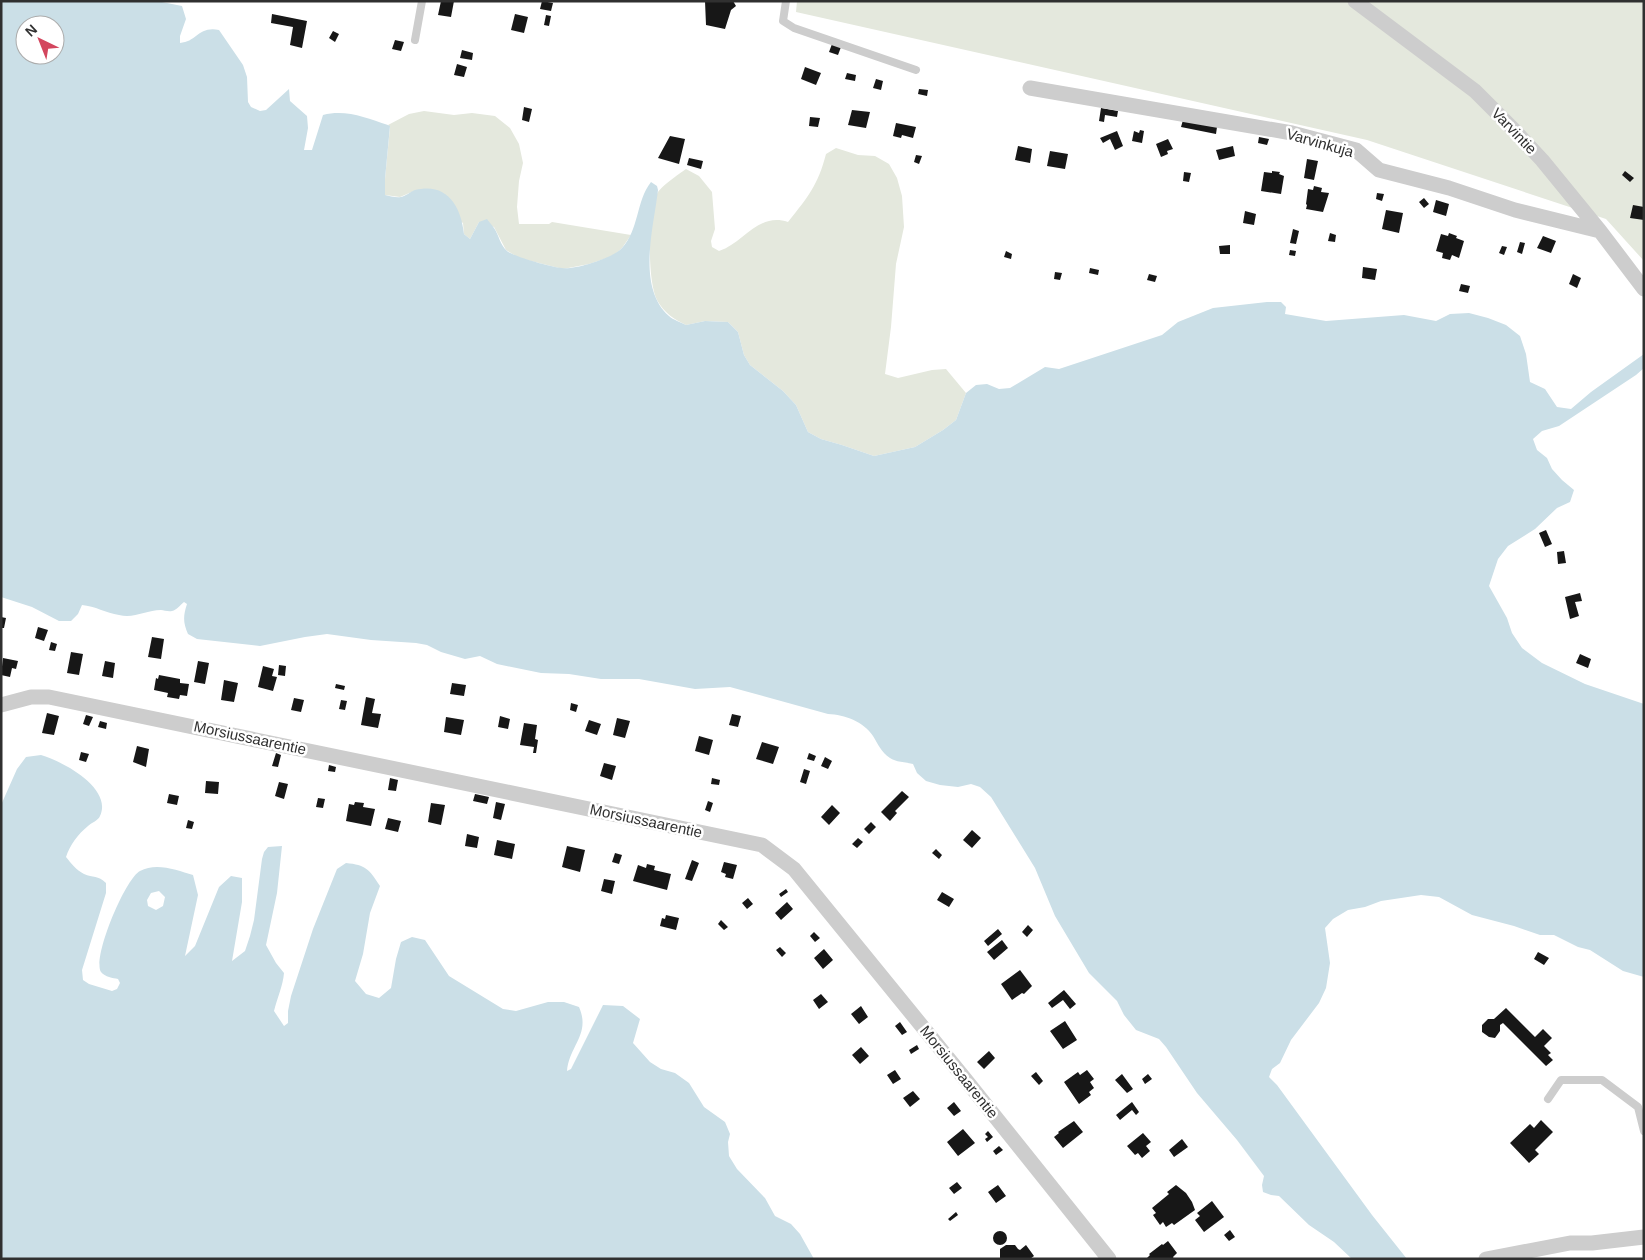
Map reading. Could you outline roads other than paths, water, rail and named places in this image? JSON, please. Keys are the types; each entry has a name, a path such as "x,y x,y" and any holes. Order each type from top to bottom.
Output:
{"street":[{"name":"Varvintie","path":"1355,1 1474,91 1542,160 1644,289"},
{"name":"Varvinkuja","path":"1030,88 1292,133 1356,150 1380,170 1449,188 1515,210 1600,231"},
{"name":"Morsiussaarentie","path":"1,705 31,697 49,697 762,845 794,870 965,1078 1108,1259"},
{"path":"1486,1259 1570,1243 1592,1243 1644,1237"}],"lane":[{"path":"415,40 422,1"},
{"path":"786,1 783,21 794,28 916,70"},
{"path":"1548,1098 1561,1080 1602,1080 1638,1107 1644,1131"}]}
